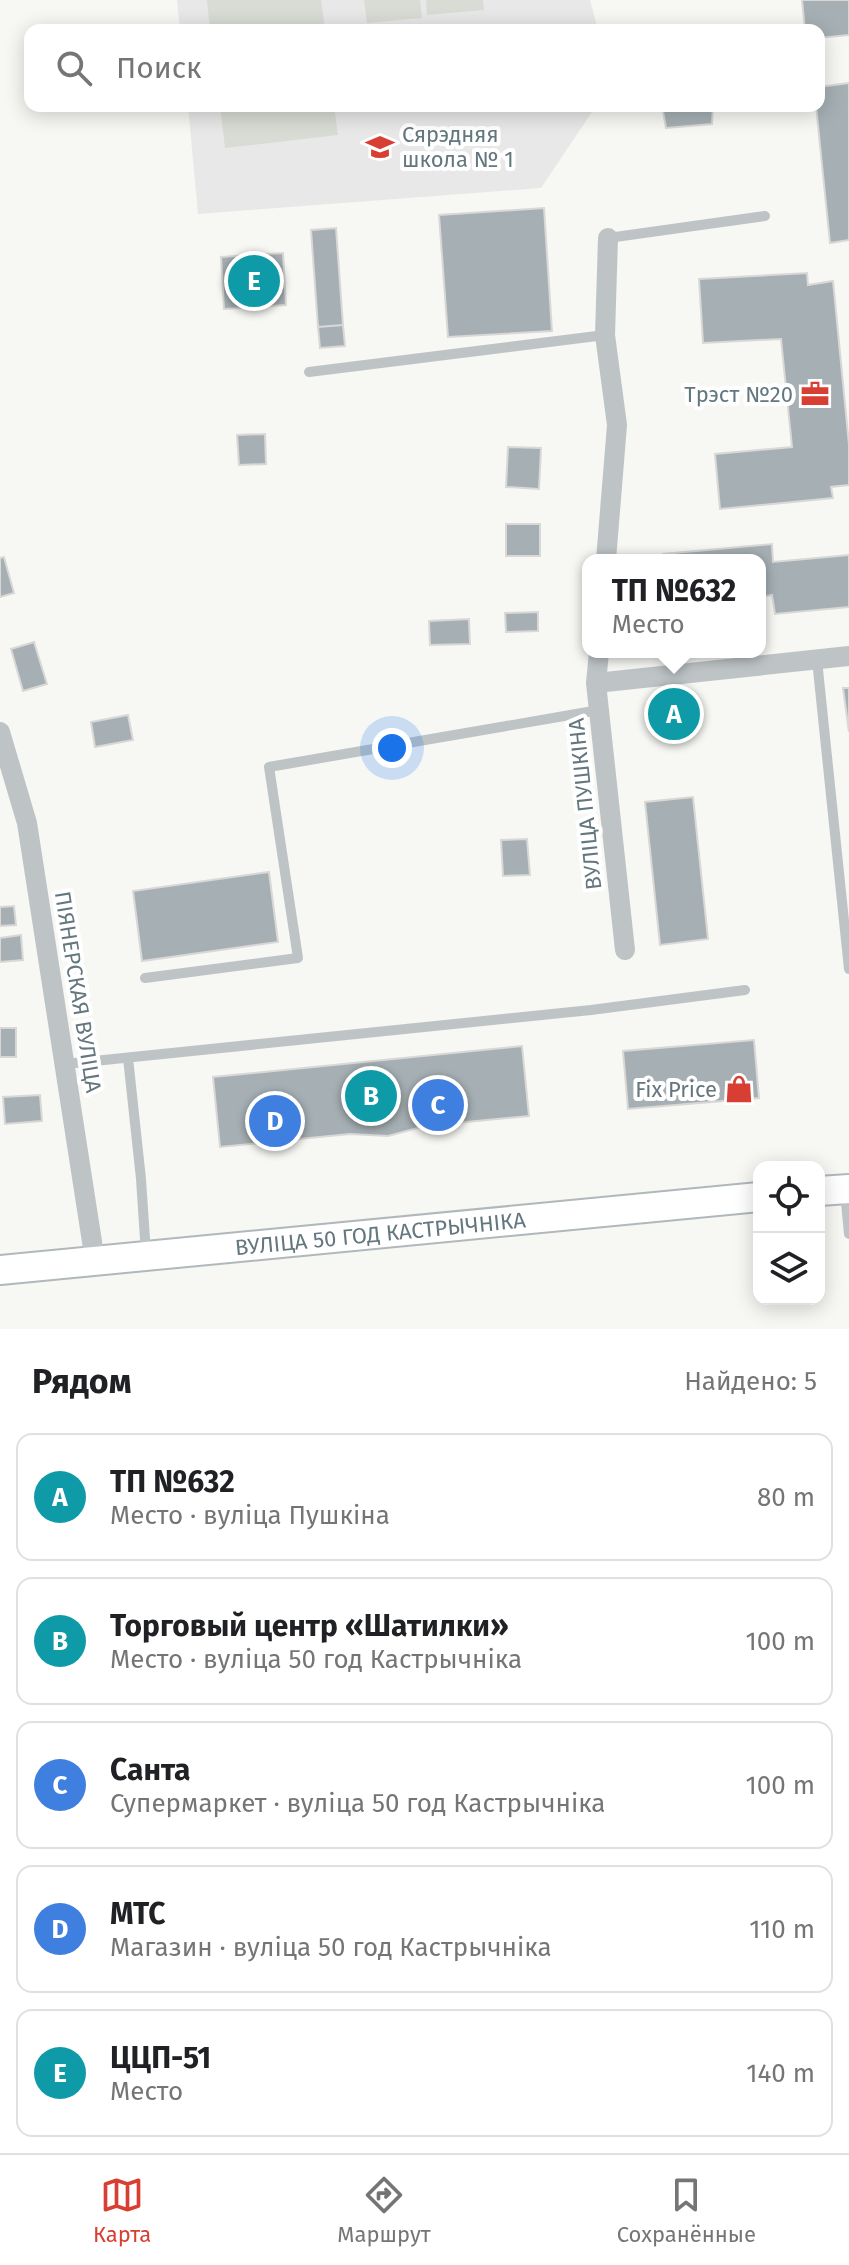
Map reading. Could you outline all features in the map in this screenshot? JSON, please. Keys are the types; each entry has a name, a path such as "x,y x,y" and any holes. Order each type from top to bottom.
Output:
{"street":[{"path":"606,554 617,425 605,335 608,238"},
{"path":"596,683 849,656"},
{"name":"ВУЛІЦА ПУШКІНА","path":"598,658 596,683 625,950"},
{"name":"ПІЯНЕРСКАЯ ВУЛІЦА","path":"0,732 27,823 95,1261"},
{"name":"ВУЛІЦА 50 ГОД КАСТРЫЧНІКА","path":"0,1270 753,1198"}],"lane":[{"path":"608,238 765,216"},
{"path":"309,372 605,335"},
{"path":"817,660 849,969"},
{"path":"145,978 298,958 269,767 599,710"},
{"path":"65,1064 591,1010 745,990"},
{"path":"128,1058 146,1256"},
{"path":"838,1190 849,1234"}],"shaded area":[{"path":"177,0 590,0 596,24 179,24"},
{"path":"207,0 321,0 324,24 209,24"},
{"path":"364,0 420,0 422,18 367,23"},
{"path":"426,0 483,0 484,10 427,15"},
{"name":"Сярэдняя школа № 1","path":"189,112 592,112 541,188 198,214"},
{"path":"221,112 335,112 338,135 225,148"}],"building":[{"path":"802,0 849,0 849,35 825,37 825,24 804,24"},
{"path":"849,83 849,240 830,243 817,112 825,112 825,86"},
{"path":"663,112 713,112 712,124 666,128"},
{"path":"544,208 552,331 448,337 439,215"},
{"path":"336,228 343,325 318,327 311,230"},
{"path":"283,253 286,305 224,309 221,257"},
{"name":"Трэст №20","path":"807,273 808,285 833,281 849,445 849,485 831,487 833,498 720,509 715,454 792,447 781,339 703,343 699,279"},
{"path":"343,325 345,346 320,348 318,327"},
{"path":"265,434 266,464 239,465 237,435"},
{"path":"508,447 541,448 539,489 506,487"},
{"path":"506,524 540,524 540,556 506,556"},
{"path":"772,544 773,562 849,555 849,607 775,614 772,595 766,596 766,554 663,554"},
{"path":"4,557 14,593 0,597 0,558"},
{"path":"538,612 538,631 506,632 505,613"},
{"path":"469,619 470,644 430,645 429,621"},
{"path":"34,642 47,684 23,691 11,649"},
{"path":"843,688 849,688 849,732"},
{"path":"692,696 693,711 688,711 690,730 662,733 660,714 654,715 653,700"},
{"path":"128,715 133,740 95,747 91,722"},
{"path":"693,797 708,939 660,945 645,802"},
{"path":"527,839 530,875 503,876 501,840"},
{"path":"269,872 278,942 142,961 133,891"},
{"path":"14,906 16,925 0,926 0,907"},
{"path":"21,935 23,960 0,962 0,938"},
{"path":"0,1028 16,1028 16,1057 0,1057"},
{"path":"754,1040 759,1098 628,1109 623,1051"},
{"path":"522,1046 529,1116 425,1126 388,1136 350,1134 220,1147 213,1077"},
{"path":"40,1095 42,1121 5,1124 3,1097"}],"place":[{"name":"Сярэдняя школа № 1","path":"380,147"},
{"name":"ЦЦП-51","path":"254,281"},
{"name":"Трэст №20","path":"815,394"},
{"name":"ТП №632","path":"674,714"},
{"name":"Fix Price","path":"739,1089"},
{"name":"Торговый центр «Шатилки»","path":"371,1096"},
{"name":"Санта","path":"438,1105"},
{"name":"МТС","path":"275,1121"}]}
